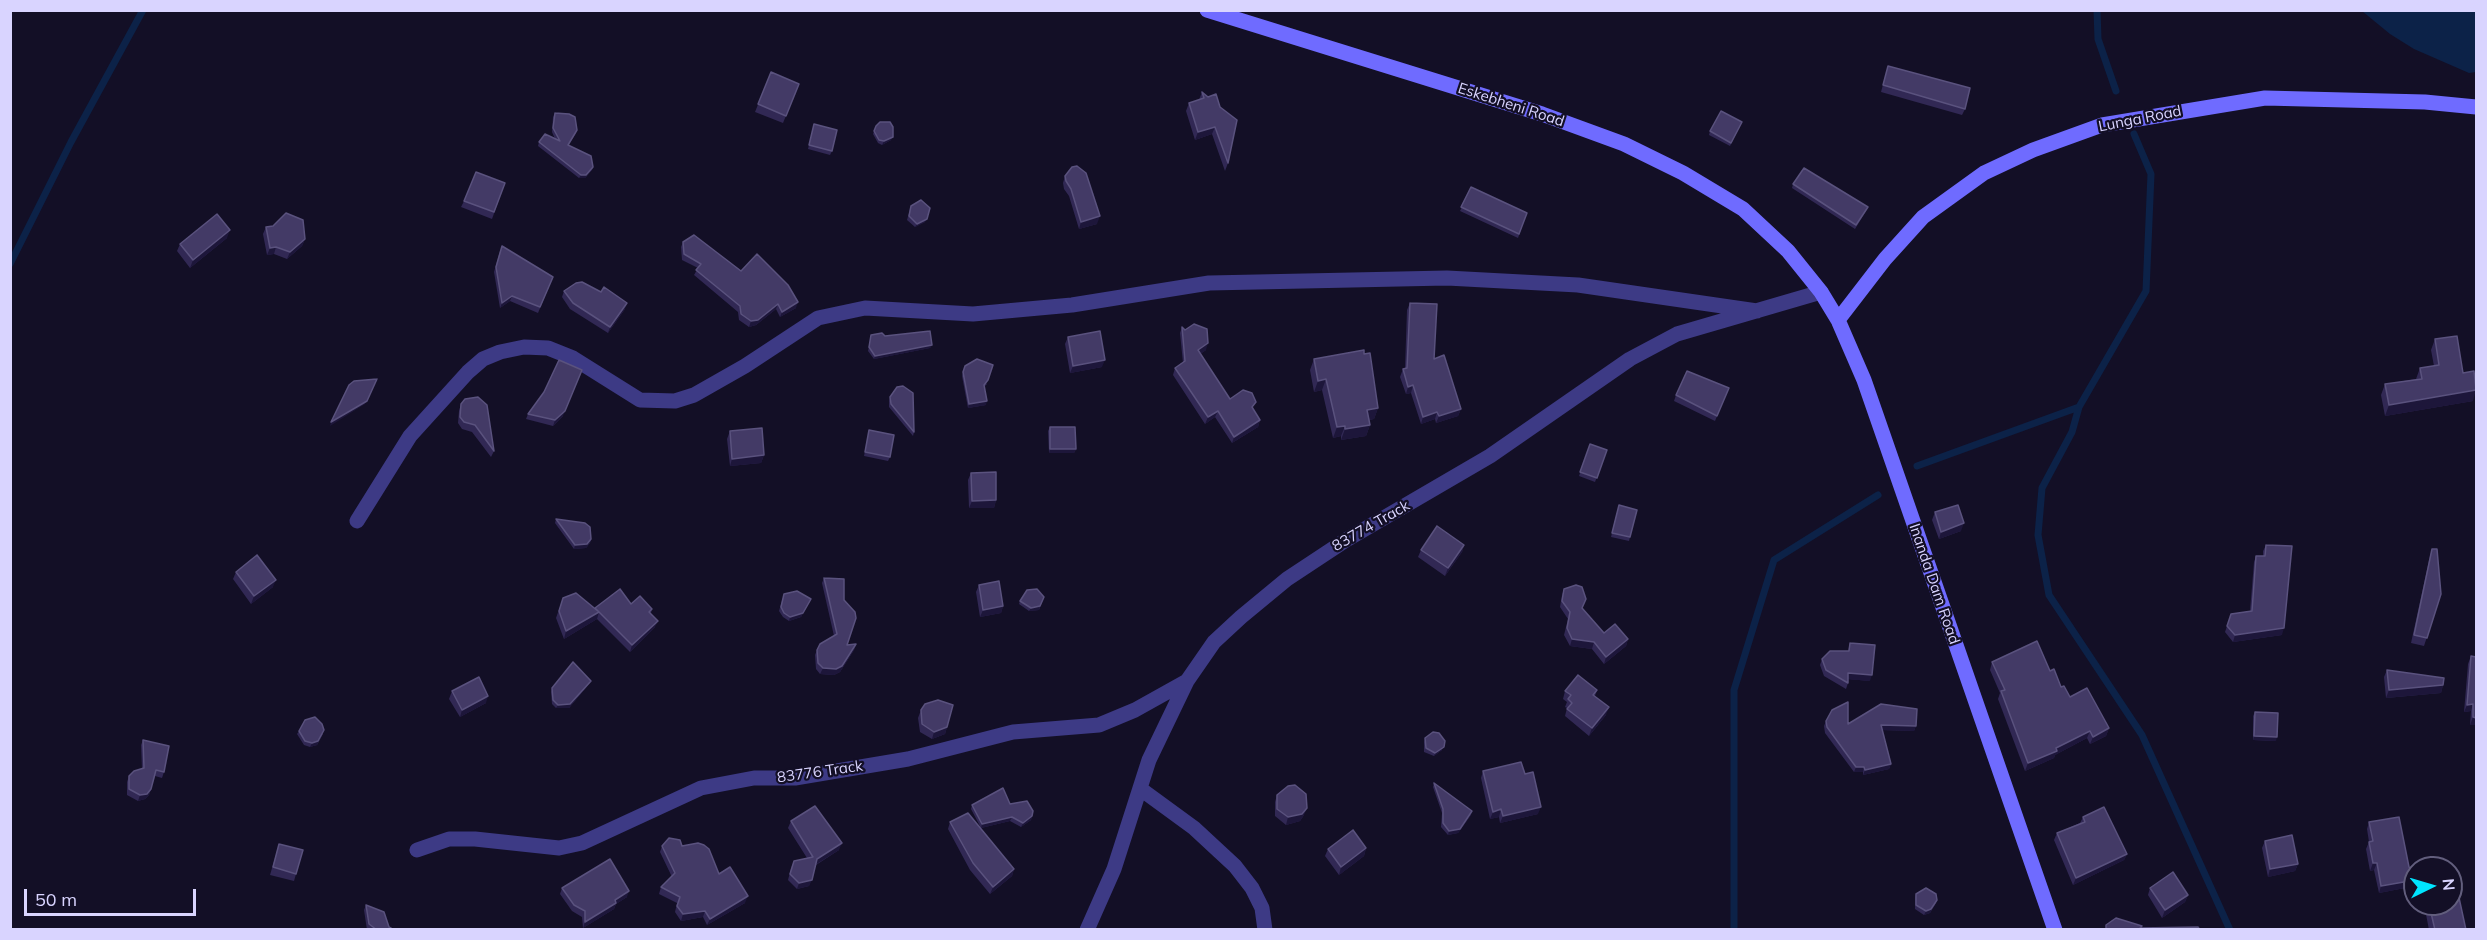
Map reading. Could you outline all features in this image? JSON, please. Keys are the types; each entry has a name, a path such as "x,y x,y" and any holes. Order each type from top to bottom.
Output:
{"street":[{"name":"Eskebheni Road","path":"1207,10 1542,114 1624,144 1683,172 1743,209 1788,251"},
{"name":"Lunga Road","path":"1839,320 1886,259 1923,217 1984,173 2033,150 2102,125 2265,98 2425,102 2476,107"},
{"name":"Inanda Dam Road","path":"1788,251 1821,292 1839,320 1864,380 2055,930"},
{"path":"357,521 410,436 468,372 483,359 500,351 524,347 548,348 573,358 640,400 664,402 694,395 818,318 865,308 973,314 1082,303 1209,283 1447,278 1578,285 1757,311"},
{"name":"83774 Track","path":"1087,930 1114,869 1142,790 1149,760 1188,681 1214,642 1241,617 1287,579 1346,540 1490,456 1630,359 1677,334 1821,292"},
{"name":"83776 Track","path":"417,850 436,842 458,839 559,848 582,843 701,788 726,781 795,778 908,759 1013,732 1099,725 1135,710 1188,681"},
{"path":"1142,790 1194,828 1235,866 1252,888 1262,908 1265,930"}],"water":[{"path":"2362,11 2476,11 2476,72 2469,73 2414,49 2390,34"}],"building":[{"path":"1888,66 1970,88 1965,109 1883,85"},
{"path":"771,72 799,84 786,116 758,104"},
{"path":"1202,92 1208,97 1216,94 1220,107 1237,120 1228,163 1215,127 1198,132 1189,103 1204,98"},
{"path":"1721,111 1742,122 1731,143 1710,131"},
{"path":"555,113 575,117 577,130 568,145 591,156 593,167 586,175 581,175 539,142 545,134 560,141 553,128"},
{"path":"880,122 890,122 893,127 893,137 884,141 879,140 874,131"},
{"path":"814,124 837,130 832,151 809,145"},
{"path":"1077,166 1086,173 1100,216 1081,222 1065,176 1072,167"},
{"path":"1804,168 1868,207 1856,225 1793,184"},
{"path":"476,172 505,183 494,212 464,201"},
{"path":"1471,187 1527,213 1519,234 1461,207"},
{"path":"921,200 930,208 927,219 917,224 909,216 911,206"},
{"path":"286,213 303,220 305,239 290,252 276,247 270,248 266,227 273,226"},
{"path":"217,214 230,230 193,260 180,244"},
{"path":"694,235 741,271 757,254 788,285 798,302 782,312 778,304 758,320 751,321 741,314 740,306 696,270 701,264 684,254 683,242"},
{"path":"502,246 553,277 540,307 512,296 502,303 496,267"},
{"path":"582,282 601,292 604,287 627,303 610,327 573,303 564,291"},
{"path":"1410,303 1437,304 1434,359 1444,355 1461,409 1439,416 1437,412 1423,417 1413,385 1408,387 1403,369 1407,368"},
{"path":"1194,324 1207,329 1208,343 1198,350 1230,399 1243,390 1252,393 1256,402 1252,407 1260,420 1234,437 1218,411 1208,417 1175,368 1185,361 1182,327 1185,330"},
{"path":"930,331 932,345 875,356 869,347 871,335 882,333 885,336"},
{"path":"1100,331 1105,360 1073,366 1068,337"},
{"path":"2457,336 2463,373 2474,371 2476,390 2389,405 2385,384 2422,379 2420,368 2439,365 2435,339"},
{"path":"1364,350 1364,354 1370,353 1378,408 1367,410 1370,425 1345,429 1345,426 1337,427 1326,379 1318,381 1314,359"},
{"path":"977,359 993,365 984,385 987,401 969,404 963,372 965,366"},
{"path":"559,360 582,370 565,411 555,420 528,414 544,392"},
{"path":"1687,371 1729,388 1717,416 1676,395"},
{"path":"377,379 367,401 331,422 349,385 354,381"},
{"path":"903,386 913,393 914,432 891,404 890,397 897,387"},
{"path":"478,397 487,405 494,451 475,425 464,422 460,417 461,404 465,399"},
{"path":"1050,427 1075,427 1076,449 1050,449"},
{"path":"762,428 764,455 732,459 730,431"},
{"path":"869,430 894,435 890,457 865,452"},
{"path":"1590,444 1607,450 1597,478 1580,472"},
{"path":"996,472 996,500 972,501 971,473"},
{"path":"1619,505 1637,510 1630,537 1612,533"},
{"path":"1958,505 1964,523 1941,532 1935,512"},
{"path":"556,519 585,523 590,527 591,539 587,544 575,545"},
{"path":"1437,526 1464,545 1448,568 1421,550"},
{"path":"2266,545 2292,546 2284,628 2235,635 2227,626 2231,614 2252,611 2256,556 2265,556"},
{"path":"2432,549 2437,549 2441,594 2427,638 2414,635"},
{"path":"257,555 276,580 254,596 236,572"},
{"path":"824,578 844,579 844,600 855,612 856,618 847,645 856,644 842,666 836,669 823,668 818,663 817,650 820,644 837,634"},
{"path":"999,581 1003,606 983,610 979,585"},
{"path":"1576,585 1582,587 1586,599 1582,608 1604,633 1615,624 1628,639 1606,657 1594,642 1572,639 1567,628 1570,612 1562,601 1564,589"},
{"path":"620,589 631,604 640,596 652,609 649,612 658,621 632,645 595,608"},
{"path":"1037,589 1044,597 1040,606 1031,608 1020,601 1027,590"},
{"path":"797,591 811,599 803,613 790,617 781,607 784,594"},
{"path":"576,593 599,612 566,631 559,611 563,598"},
{"path":"2037,641 2050,671 2054,669 2061,687 2064,686 2070,697 2087,688 2109,728 2093,737 2090,731 2056,748 2057,751 2028,763 2001,691 2005,690 1992,662"},
{"path":"1850,643 1875,645 1872,675 1848,673 1848,683 1826,670 1822,659 1830,651 1849,651"},
{"path":"2471,656 2476,657 2476,718 2473,717 2473,704 2467,705"},
{"path":"573,662 591,681 570,704 558,705 553,700 552,688"},
{"path":"2387,670 2444,678 2443,685 2389,690"},
{"path":"1578,675 1597,690 1593,695 1609,707 1592,728 1567,709 1572,703 1568,699 1571,695 1565,691"},
{"path":"479,677 488,696 462,710 452,691"},
{"path":"938,700 953,705 947,727 934,732 922,724 921,710 925,704"},
{"path":"1848,702 1848,724 1881,704 1917,709 1916,726 1881,725 1891,764 1865,770 1864,767 1856,767 1827,727 1826,721 1832,710"},
{"path":"2255,712 2278,713 2277,737 2254,736"},
{"path":"315,717 324,730 318,741 312,743 305,741 299,731 305,720"},
{"path":"1433,732 1439,733 1445,741 1444,747 1435,753 1426,748 1425,738"},
{"path":"143,740 169,746 164,772 156,770 151,789 147,794 140,795 129,789 129,776 134,771 144,768"},
{"path":"1521,762 1525,774 1533,772 1541,807 1503,816 1501,809 1493,812 1483,771"},
{"path":"1434,783 1472,811 1460,829 1449,831 1443,823 1443,809"},
{"path":"1295,785 1306,794 1307,808 1302,814 1288,817 1277,809 1277,795 1288,786"},
{"path":"1003,788 1010,804 1027,801 1033,811 1032,816 1023,823 1012,817 982,824 972,805"},
{"path":"815,806 842,843 817,859 812,880 799,883 790,874 794,861 813,857 791,821"},
{"path":"2104,807 2127,854 2076,878 2057,833 2085,822 2083,817"},
{"path":"968,813 1014,869 993,887 973,863 950,822"},
{"path":"2399,817 2407,856 2403,856 2403,882 2381,886 2377,863 2373,863 2369,842 2373,841 2369,822"},
{"path":"1353,830 1366,848 1341,867 1328,849"},
{"path":"2292,835 2298,864 2270,869 2265,841"},
{"path":"669,838 680,840 682,846 698,843 704,845 709,849 719,874 730,867 748,896 710,919 705,911 683,914 677,906 680,897 661,887 675,873 662,846"},
{"path":"279,844 303,850 296,874 273,867"},
{"path":"610,859 629,891 615,900 616,903 585,922 585,911 574,905 562,888"},
{"path":"2173,872 2188,895 2165,910 2150,888"},
{"path":"1926,888 1936,894 1937,900 1931,909 1926,911 1916,905 1916,894"},
{"path":"366,905 384,912 389,927 394,930 377,930 369,924"},
{"path":"2432,916 2463,916 2466,930 2435,930"},
{"path":"2116,918 2142,926 2140,928 2198,927 2200,930 2106,930 2106,925"}],"waterway":[{"path":"10,264 71,142 143,10"},
{"path":"2097,10 2098,39 2116,91"},
{"path":"1917,466 2079,407 2146,291 2151,174 2134,134"},
{"path":"2079,407 2072,432 2042,488 2038,535 2049,595 2142,735 2230,930"},
{"path":"1734,930 1734,690 1774,560 1878,495"}]}
